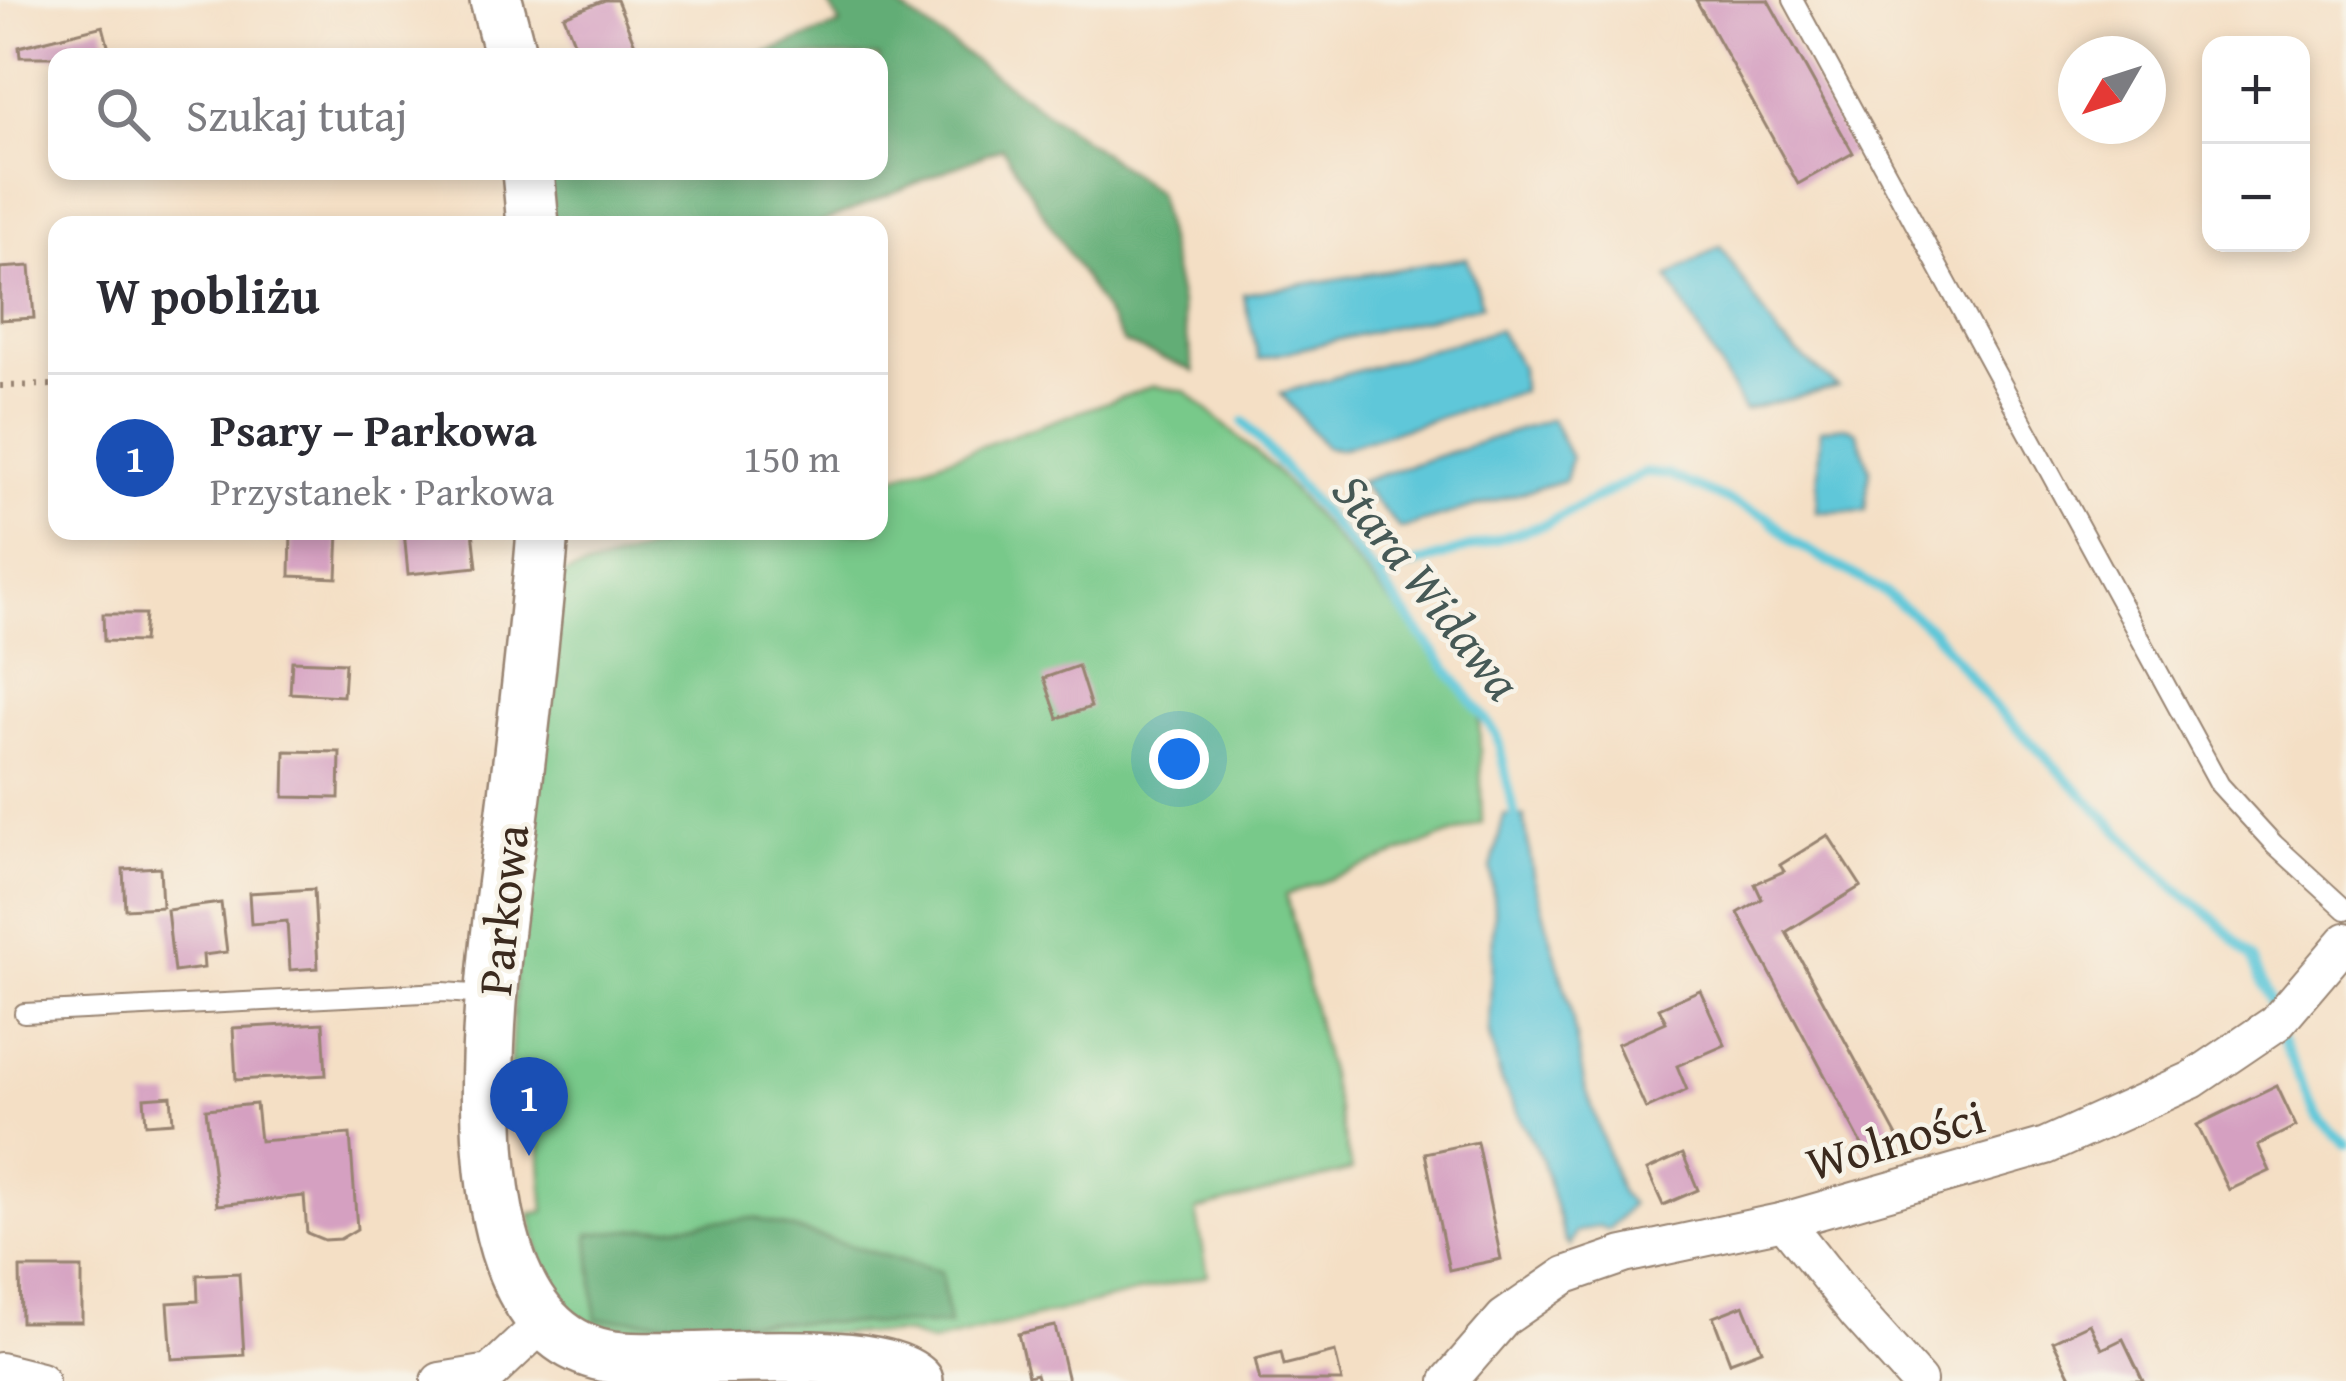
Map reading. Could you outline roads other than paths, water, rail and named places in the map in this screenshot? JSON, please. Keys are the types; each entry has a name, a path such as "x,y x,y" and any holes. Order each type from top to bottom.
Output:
{"street":[{"path":"496,0 509,48"},
{"path":"529,180 532,216"},
{"name":"Parkowa","path":"542,540 491,996 490,1175 513,1271 544,1322 589,1351 613,1357 852,1360 897,1367 917,1381"},
{"name":"Wolności","path":"1449,1381 1504,1318 1566,1275 1624,1255 1784,1221 2046,1146 2192,1080 2276,1023 2346,940"},
{"path":"1784,1221 1918,1381"},
{"path":"440,1381 490,1373 544,1322"},
{"path":"0,1371 40,1381"}],"lane":[{"path":"1793,0 2220,785 2274,844 2346,910"},
{"path":"24,1013 443,992 491,996"}],"water":[{"path":"1720,246 1781,339 1838,387 1744,410 1668,277"},
{"path":"1467,258 1482,305 1259,359 1243,294"},
{"path":"1498,330 1521,367 1522,391 1340,449 1325,447 1281,393"},
{"path":"1551,419 1571,458 1565,480 1400,529 1359,482"},
{"path":"1845,426 1857,432 1870,470 1866,511 1817,512 1821,429"},
{"path":"1504,815 1524,817 1533,875 1570,1006 1584,1083 1620,1191 1631,1205 1608,1230 1599,1226 1576,1232 1570,1246 1541,1158 1501,1081 1489,1034 1491,869"}],"waterway":[{"name":"Stara Widawa","path":"1244,422 1377,576 1497,735 1515,816"},
{"path":"1377,576 1546,524 1645,473 1668,475 1768,517 1793,542 1880,589 1931,629 1986,697 2178,890 2217,921 2250,959 2270,1005"},
{"path":"2282,1042 2320,1120 2346,1143"}],"place":[{"name":"Psary – Parkowa","path":"529,1156"}]}
